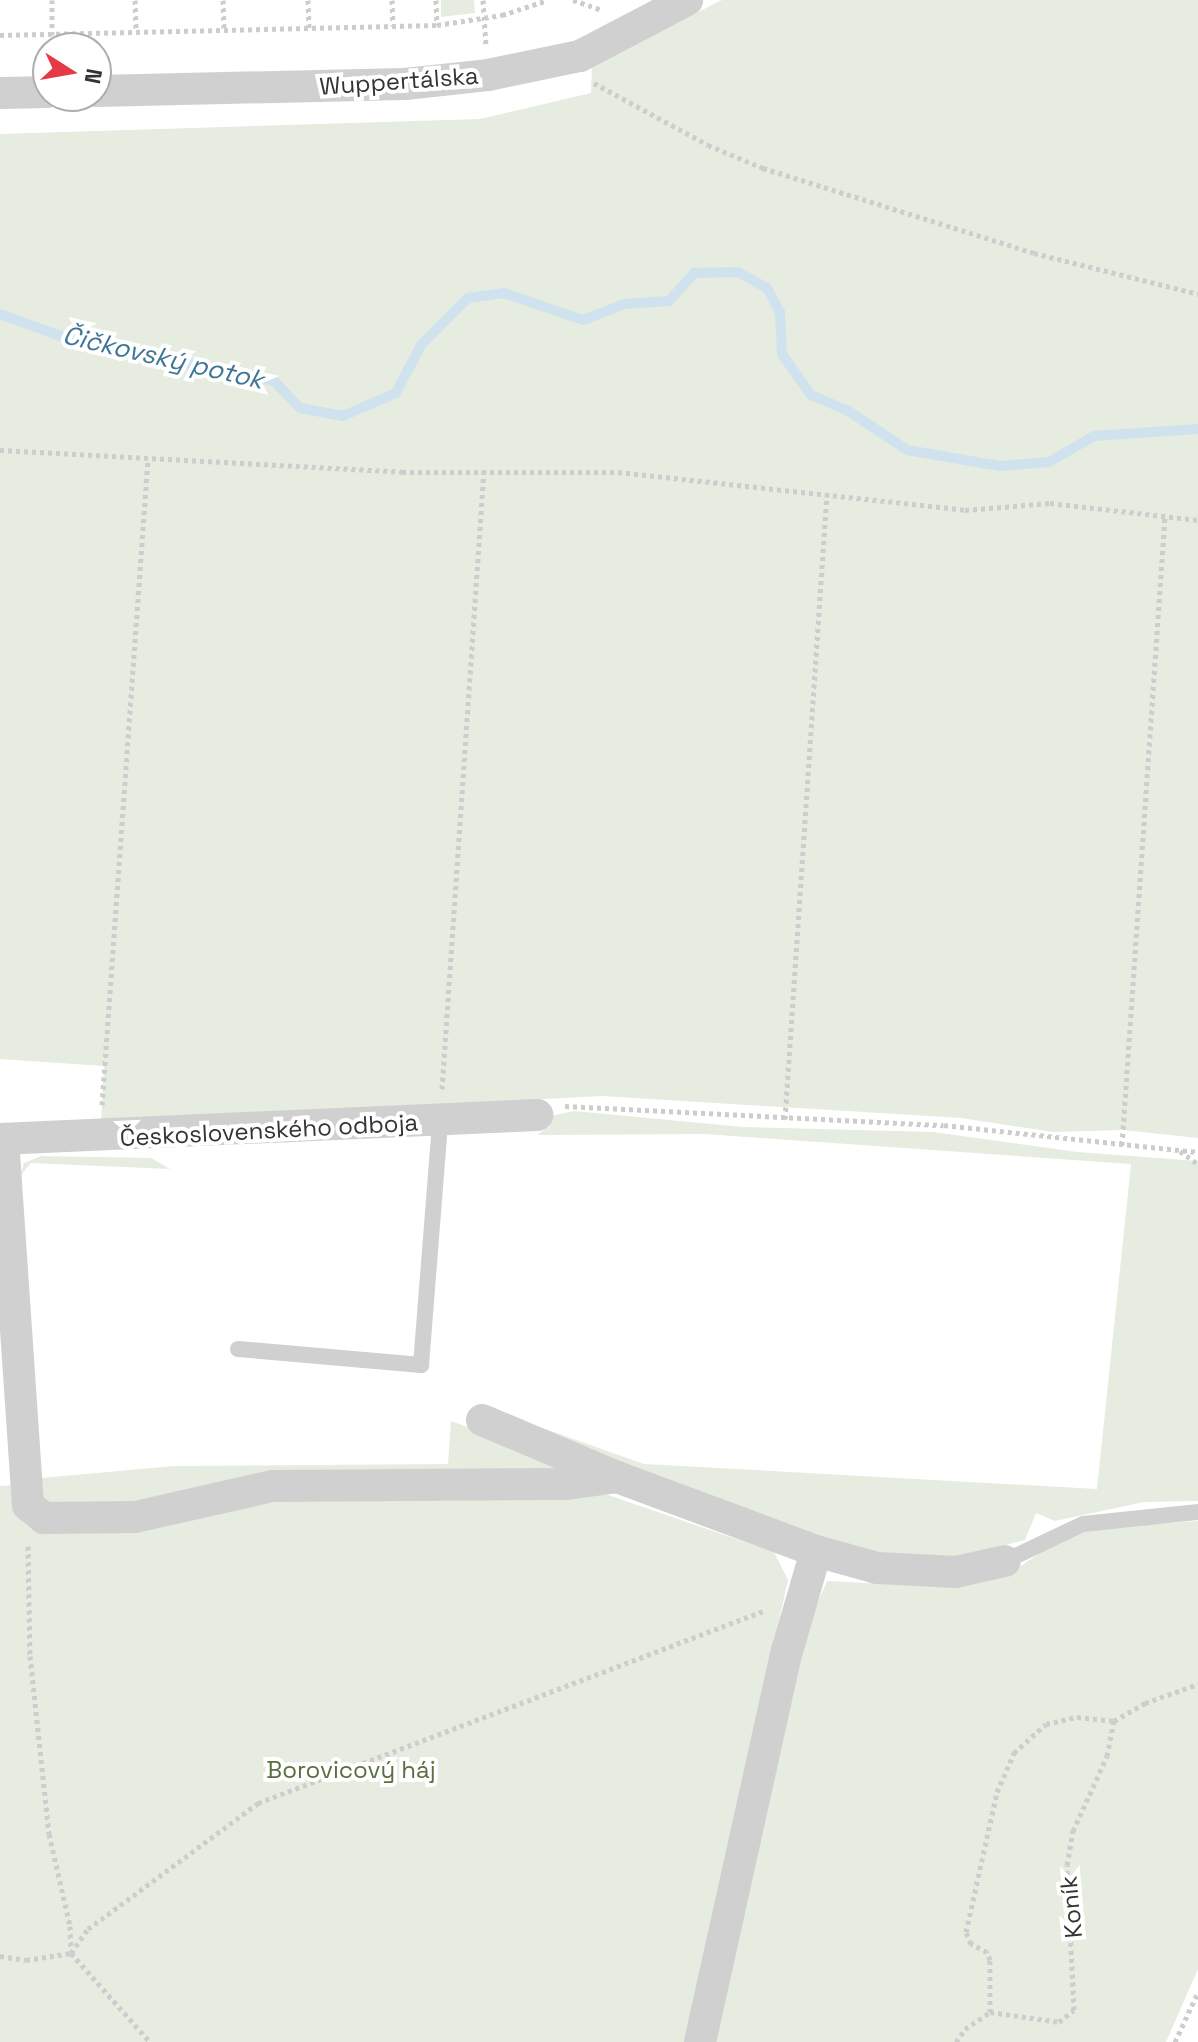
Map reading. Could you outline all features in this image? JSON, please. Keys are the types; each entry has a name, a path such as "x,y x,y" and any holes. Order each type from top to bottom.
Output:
{"street":[{"name":"Wuppertálska","path":"112,91 391,84 488,75 558,63 609,43 687,0"},
{"path":"0,93 32,92"},
{"name":"Československého odboja","path":"2,1139 100,1138 537,1115"},
{"path":"2,1139 28,1505 44,1518 101,1521 273,1486 566,1484 617,1477"},
{"path":"482,1420 617,1477 816,1551 898,1571 956,1572 1005,1561"},
{"path":"700,2042 816,1551"}],"lane":[{"path":"238,1349 421,1365 440,1122"},
{"path":"1005,1561 1083,1524 1198,1512"}],"path":[{"path":"52,0 52,32"},
{"path":"135,0 136,32"},
{"path":"223,0 224,30"},
{"path":"308,0 309,28"},
{"path":"392,0 393,26"},
{"path":"436,0 437,25"},
{"path":"483,0 488,75"},
{"path":"112,33 437,25 484,19 548,0"},
{"path":"0,35 32,35"},
{"path":"558,63 708,145 825,187 1034,253 1198,294"},
{"path":"0,450 402,472 618,472 965,510 1050,503 1198,520"},
{"path":"100,1138 148,459"},
{"path":"440,1122 484,470"},
{"path":"785,1119 827,494"},
{"path":"1122,1145 1165,516"},
{"path":"537,1115 566,1106 608,1106 785,1119 944,1125 1198,1152"},
{"path":"1180,1151 1198,1164"},
{"path":"28,1505 30,1656 49,1834 70,1926 71,1953 150,2042"},
{"path":"0,1956 26,1960 71,1953 88,1929 258,1803 804,1596"},
{"path":"956,2042 965,2029 990,2012 990,1960 987,1952 971,1944 966,1932 997,1792 1014,1753 1046,1724 1077,1717 1114,1721 1145,1703 1198,1684"},
{"name":"Koník","path":"990,2012 1059,2022 1074,2010 1067,1865 1073,1831 1107,1756 1114,1721"},
{"path":"1175,2042 1198,1992"}],"green space":[{"path":"441,0 474,0 475,13 441,17"},
{"path":"722,0 1198,0 1198,1138 1123,1130 1053,1132 961,1118 602,1096 101,1123 104,1066 0,1059 0,134 480,119 591,93 592,66"},
{"path":"574,1111 743,1127 933,1132 1077,1152 1198,1161 1198,1501 1144,1502 1055,1521 1036,1513 1025,1540 941,1562 864,1552 654,1477 483,1407 644,1464 1097,1489 1131,1164 705,1134 537,1135 549,1127 551,1116"},
{"path":"41,1156 151,1158 170,1169 31,1163 20,1176 24,1163"},
{"path":"451,1421 574,1467 121,1510 41,1504 41,1478 174,1466 448,1464"},
{"name":"Borovicový háj","path":"15,1485 20,1511 263,1497 608,1495 774,1552 788,1580 685,2042 0,2042 0,1486"},
{"path":"1198,1521 1198,1969 1166,2042 714,2042 810,1620 827,1581 945,1587 1006,1576 1065,1536 1087,1529"}],"waterway":[{"name":"Čičkovský potok","path":"0,314 74,341 274,381 300,408 343,416 396,393 421,345 468,298 504,293 583,320 625,304 669,301 694,273 738,272 767,288 780,312 782,354 811,395 847,410 907,450 1000,466 1049,462 1094,436 1198,429"}]}
